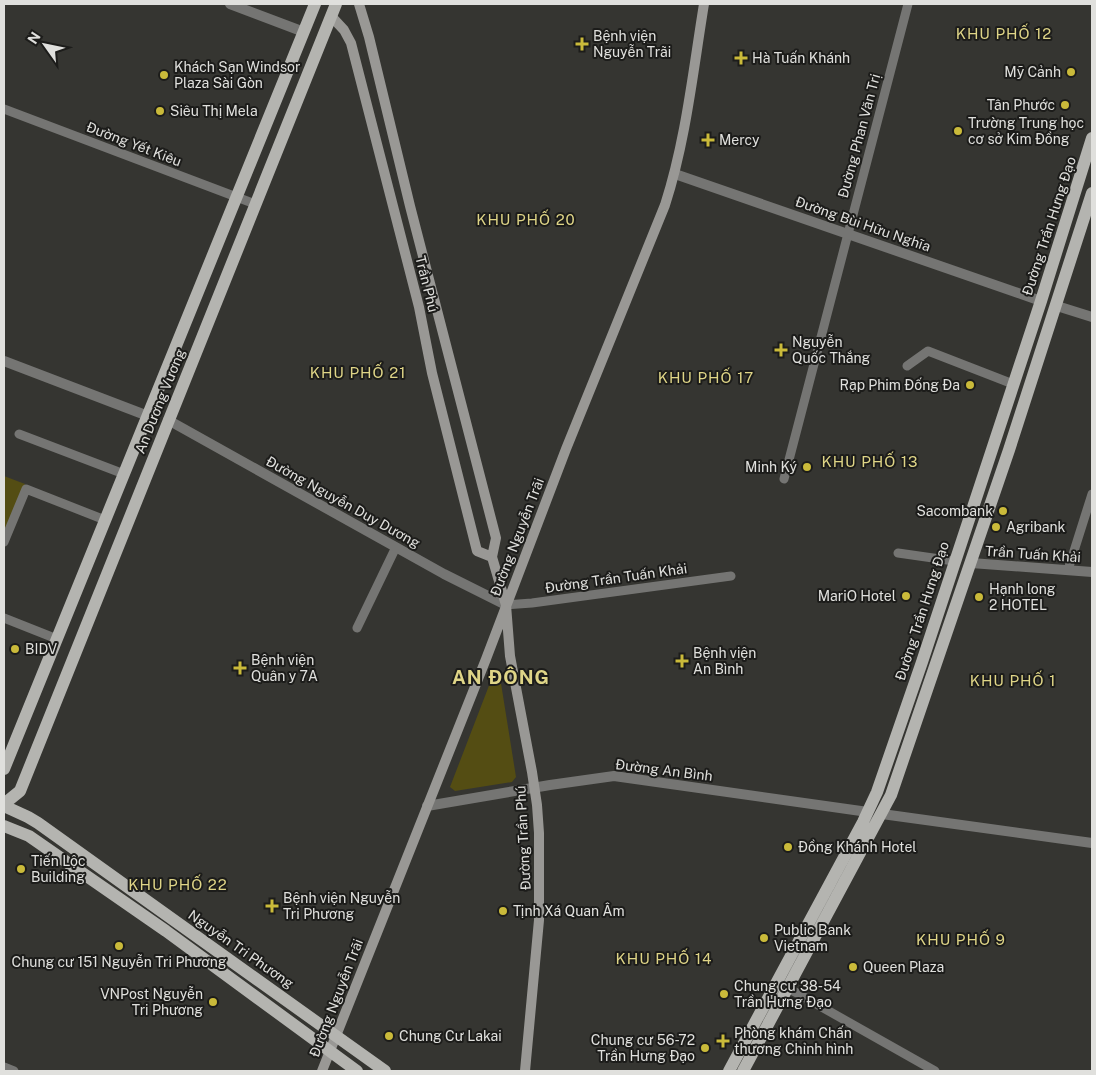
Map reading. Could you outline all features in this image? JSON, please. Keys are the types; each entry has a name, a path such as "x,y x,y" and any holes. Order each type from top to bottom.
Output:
{"main road":[{"name":"An Dương Vương","path":"4,805 20,791 336,4"},
{"name":"Trần Phú","path":"359,4 496,538 492,557 506,605"},
{"name":"Đường Nguyễn Trãi","path":"322,1071 566,449 660,219 675,174 704,4"},
{"name":"An Dương Vương","path":"4,769 315,6"},
{"path":"315,6 330,16"},
{"name":"Trần Phú","path":"330,16 344,30 351,43 406,257 477,551 492,557"},
{"path":"304,32 322,38"},
{"path":"268,119 286,126"},
{"name":"Đường Trần Hưng Đạo","path":"743,1071 868,812 895,742 1041,301 1092,139"},
{"name":"Đường Trần Hưng Đạo","path":"729,1071 783,985 882,814 891,795 1057,306 1092,194"},
{"path":"406,257 422,253"},
{"path":"1041,301 1057,306"},
{"path":"148,416 168,420"},
{"path":"124,474 144,482"},
{"path":"954,561 971,563"},
{"name":"Đường Trần Phú","path":"506,605 510,656 535,787 539,833 540,890 525,1071"},
{"name":"Nguyễn Tri Phương","path":"4,805 38,823 386,1071"},
{"path":"868,812 882,814"},
{"name":"Nguyễn Tri Phương","path":"4,826 29,836 166,931 357,1071"},
{"path":"166,931 174,919"}],"street":[{"path":"230,4 304,32"},
{"name":"Đường Phan Văn Trị","path":"784,479 908,4"},
{"name":"Đường Yết Kiêu","path":"4,110 255,204"},
{"name":"Đường Bùi Hữu Nghĩa","path":"675,174 1041,301"},
{"path":"1057,306 1092,318"},
{"path":"907,366 928,351 1013,384"},
{"path":"4,361 148,416"},
{"name":"Đường Nguyễn Duy Dương","path":"168,420 506,605"},
{"path":"18,434 124,474"},
{"path":"4,542 26,489 105,520"},
{"path":"1068,570 1092,494"},
{"path":"357,628 396,546"},
{"path":"898,553 954,561"},
{"name":"Trần Tuấn Khải","path":"971,563 1092,572"},
{"name":"Đường Trần Tuấn Khải","path":"506,605 532,604 731,576"},
{"path":"4,618 57,638"},
{"name":"Đường An Bình","path":"427,806 596,777 614,776 868,812"},
{"path":"882,814 1092,843"},
{"path":"783,985 935,1071"},
{"path":"4,1067 14,1071"}],"shaded area":[{"path":"4,476 25,484 4,533"},
{"path":"495,670 499,671 516,777 512,782 455,791 450,787"}],"place":[{"name":"Bệnh viện Nguyễn Trãi","path":"582,44"},
{"name":"Hà Tuấn Khánh","path":"741,58"},
{"name":"Mỹ Cảnh","path":"1071,72"},
{"name":"Khách Sạn Windsor Plaza Sài Gòn","path":"164,75"},
{"name":"Tân Phước","path":"1065,105"},
{"name":"Siêu Thị Mela","path":"160,111"},
{"name":"Trường Trung học cơ sở Kim Đồng","path":"958,131"},
{"name":"Mercy","path":"708,140"},
{"name":"Nguyễn Quốc Thắng","path":"781,350"},
{"name":"Rạp Phim Đống Đa","path":"970,385"},
{"name":"Minh Ký","path":"807,467"},
{"name":"Sacombank","path":"1003,511"},
{"name":"Agribank","path":"996,527"},
{"name":"MariO Hotel","path":"906,596"},
{"name":"Hạnh long 2 HOTEL","path":"979,597"},
{"name":"BIDV","path":"15,649"},
{"name":"Bệnh viện An Bình","path":"682,661"},
{"name":"Bệnh viện Quân y 7A","path":"240,668"},
{"name":"Đồng Khánh Hotel","path":"788,847"},
{"name":"Tiến Lộc Building","path":"21,869"},
{"name":"Bệnh viện Nguyễn Tri Phương","path":"272,906"},
{"name":"Tịnh Xá Quan Âm","path":"503,911"},
{"name":"Public Bank Vietnam","path":"764,938"},
{"name":"Chung cư 151 Nguyễn Tri Phương","path":"119,946"},
{"name":"Queen Plaza","path":"853,967"},
{"name":"Chung cư 38-54 Trần Hưng Đạo","path":"724,994"},
{"name":"VNPost Nguyễn Tri Phương","path":"213,1002"},
{"name":"Chung Cư Lakai","path":"389,1036"},
{"name":"Phòng khám Chấn thương Chỉnh hình","path":"723,1041"},
{"name":"Chung cư 56-72 Trần Hưng Đạo","path":"705,1048"}],"district":[{"name":"KHU PHỐ 12","path":"1004,34"},
{"name":"KHU PHỐ 20","path":"526,220"},
{"name":"KHU PHỐ 21","path":"358,373"},
{"name":"KHU PHỐ 17","path":"706,378"},
{"name":"KHU PHỐ 13","path":"870,462"},
{"name":"AN ĐÔNG","path":"501,677"},
{"name":"KHU PHỐ 1","path":"1013,681"},
{"name":"KHU PHỐ 22","path":"178,885"},
{"name":"KHU PHỐ 9","path":"961,940"},
{"name":"KHU PHỐ 14","path":"664,959"}]}
